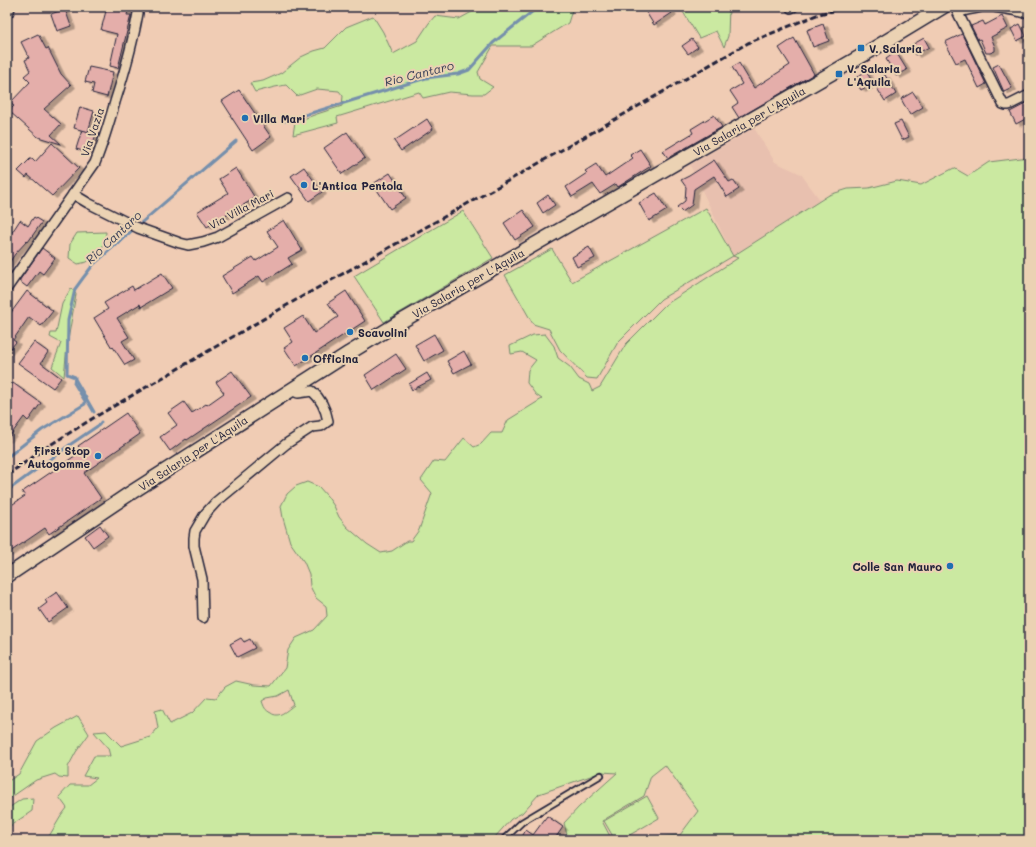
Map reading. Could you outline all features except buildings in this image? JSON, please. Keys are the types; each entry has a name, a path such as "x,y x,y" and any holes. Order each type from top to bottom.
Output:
{"main road":[{"path":"7,11 8,7"},
{"name":"Via Salaria per L'Aquila","path":"7,576 129,494 395,325 943,7"}],"street":[{"name":"Via Vazia","path":"7,288 95,163 102,148 124,73 139,7"},
{"path":"1029,14 1019,11 985,7 957,10 1003,104 1009,105 1029,95"},
{"name":"Via Villa Mari","path":"73,194 138,228 188,245 203,242 218,236 288,198"},
{"path":"203,618 202,579 194,546 194,538 195,530 205,514 216,502 286,444 312,428 321,426 328,421 326,412 316,394 312,391 298,392 291,390"}],"lane":[{"path":"503,840 522,822 601,775"}],"path":[{"path":"248,7 252,10 267,7"}],"shaded area":[{"path":"754,128 775,162 801,174 820,200 733,256 690,165"}],"green space":[{"path":"481,7 573,7 568,23 531,46 493,46 478,72 480,79 493,87 484,94 449,92 423,98 419,92 337,117 338,123 293,135 295,122 342,106 343,96 339,91 317,89 297,96 286,85 255,92 250,83 263,81 281,73 301,57 325,48 346,27 373,16 383,32 393,54 417,41 435,16 459,19"},
{"path":"680,7 729,7 728,36 724,47 716,31 699,38"},
{"path":"1029,157 1029,840 636,840 642,838 680,835 698,811 665,765 651,776 644,796 602,821 612,840 564,840 567,835 564,823 579,807 617,773 602,772 539,794 522,813 511,819 495,837 489,840 44,840 48,838 67,808 59,797 70,785 88,785 97,778 83,776 94,756 110,756 108,748 94,732 106,731 121,746 150,737 158,728 155,711 162,709 170,724 192,713 207,697 216,698 225,687 236,681 254,685 271,686 285,668 288,650 296,638 314,630 327,616 326,606 316,598 310,586 309,574 304,562 290,542 283,518 281,506 287,494 296,486 307,482 319,487 334,506 339,517 347,527 367,544 381,553 392,551 407,541 411,541 419,530 432,493 421,480 434,461 445,462 464,438 474,447 481,444 491,433 502,433 508,420 542,399 536,395 527,383 528,370 536,360 522,352 511,354 510,346 533,335 545,334 554,346 558,358 570,367 579,379 589,384 592,391 600,387 626,344 665,305 738,258 733,256 829,195 848,189 869,188 897,181 921,185 954,168 968,176 989,162","holes":["289,690 294,705 283,713 274,715 267,711 262,701 267,698 278,696"]},
{"path":"706,208 733,256 661,299 618,342 597,379 587,378 560,350 549,329 533,324 505,275 552,249 572,282"},
{"path":"463,211 493,258 384,322 354,276"},
{"path":"106,232 101,254 87,262 78,264 69,258 70,244 77,233"},
{"path":"71,288 76,294 67,346 64,377 52,367 61,343 50,337 51,333 56,333 62,304"},
{"path":"78,716 89,734 76,752 68,767 68,778 59,777 55,774 36,780 7,802 7,782 19,774 37,741 56,728"},
{"path":"647,796 659,818 621,840 615,840 604,821"},
{"path":"33,798 32,811 7,828 7,809 22,799"}],"waterway":[{"name":"Rio Cantaro","path":"285,121 426,78 458,74 469,70 493,43 538,7"},
{"name":"Rio Cantaro","path":"7,456 42,430 85,404 85,401 74,383 75,377 67,374 68,320 75,289 93,265 236,141"},
{"name":"Rio Cantaro","path":"75,379 94,412"},
{"name":"Rio Cantaro","path":"7,491 99,425 101,422"}],"railway":[{"path":"7,475 50,445 95,417 296,300 499,186 748,43 819,14 848,7"}],"place":[{"name":"V. Salaria","path":"861,48"},
{"name":"V. Salaria L'Aquila","path":"839,74"},
{"name":"Villa Mari","path":"245,118"},
{"name":"L'Antica Pentola","path":"304,185"},
{"name":"Scavolini","path":"350,332"},
{"name":"Officina","path":"305,358"},
{"name":"First Stop - Autogomme","path":"98,456"},
{"name":"Colle San Mauro","path":"950,566"}]}
